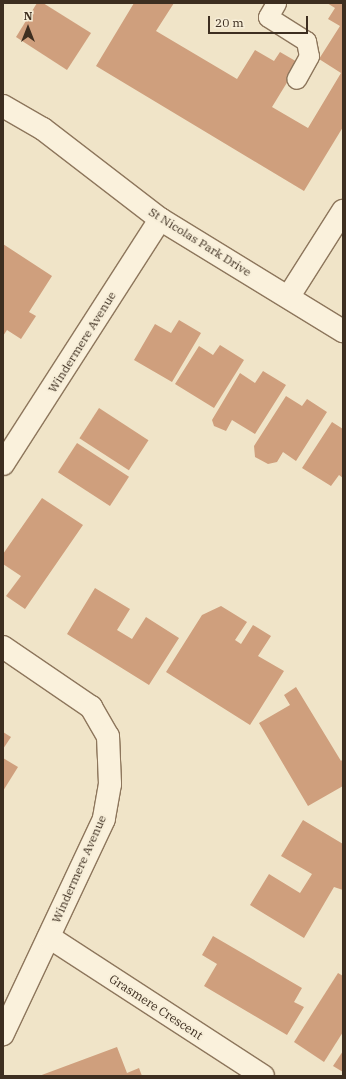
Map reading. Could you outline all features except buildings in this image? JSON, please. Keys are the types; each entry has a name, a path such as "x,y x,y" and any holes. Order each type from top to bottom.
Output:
{"street":[{"name":"St Nicolas Park Drive","path":"3,106 43,129 160,219 343,330"},
{"path":"289,296 343,212"},
{"name":"Windermere Avenue","path":"3,464 160,219"},
{"name":"Windermere Avenue","path":"3,647 91,707 108,736 110,784 104,819 3,1034"},
{"name":"Grasmere Crescent","path":"49,937 263,1076"}],"lane":[{"path":"276,3 268,17 306,41 309,56 296,80"}]}
